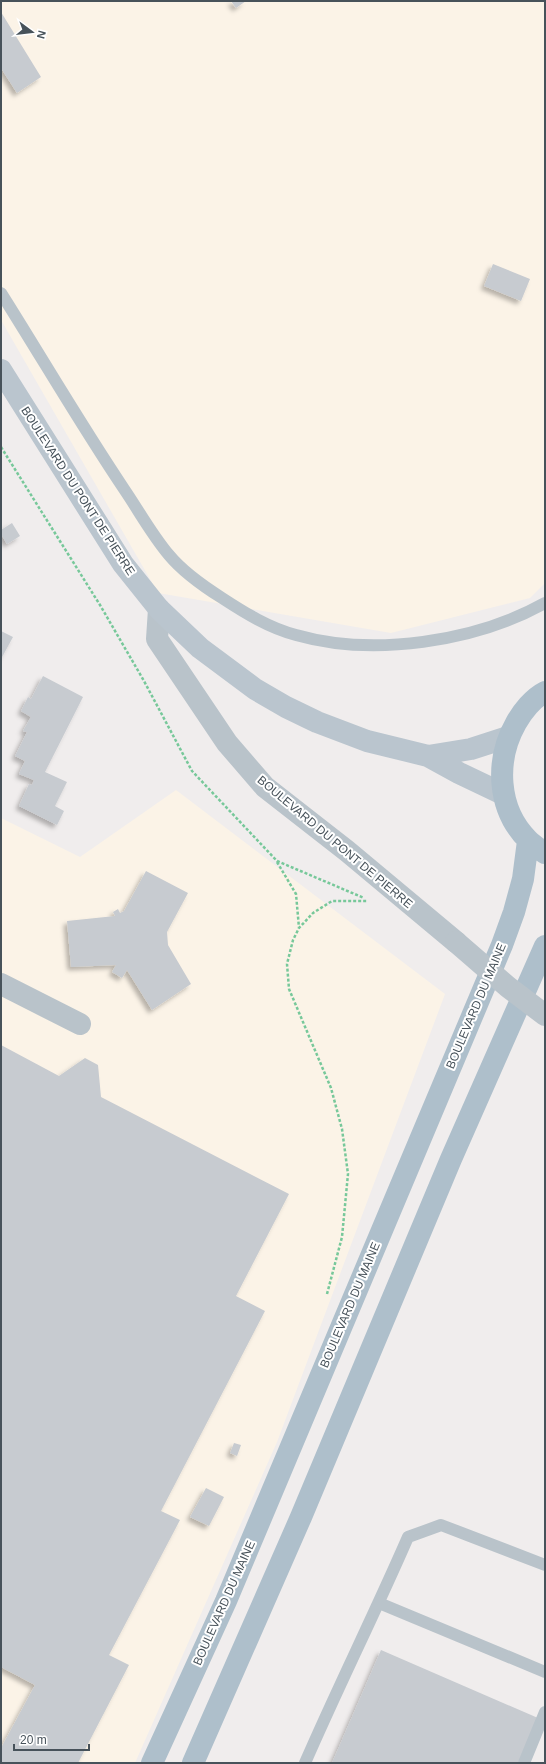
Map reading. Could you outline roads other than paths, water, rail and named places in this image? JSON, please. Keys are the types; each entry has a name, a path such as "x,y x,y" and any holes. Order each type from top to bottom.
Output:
{"main road":[{"name":"BOULEVARD DU PONT DE PIERRE","path":"1,370 123,564 158,609 200,648 255,689 286,707 317,722 367,741 428,756"},
{"path":"537,847 517,827 509,811 503,794 502,765 508,736 522,712 545,692"},
{"path":"428,756 471,749 508,736"},
{"path":"428,756 503,794"},
{"name":"BOULEVARD DU MAINE","path":"152,1763 226,1601 502,945 514,912 523,879 537,847"},
{"path":"193,1763 301,1517 450,1159 545,946"}],"street":[{"name":"BOULEVARD DU PONT DE PIERRE","path":"158,609 157,639 227,743 264,787 347,851 508,987 545,1015"},
{"path":"1,984 80,1024"}],"lane":[{"path":"1,293 99,452 169,555 202,585 250,617 295,635 337,645 395,646 438,640 474,631 526,614 545,603"},
{"path":"305,1763 408,1537 441,1525 545,1565"},
{"path":"379,1603 545,1672"},
{"path":"524,1763 545,1712"}]}
